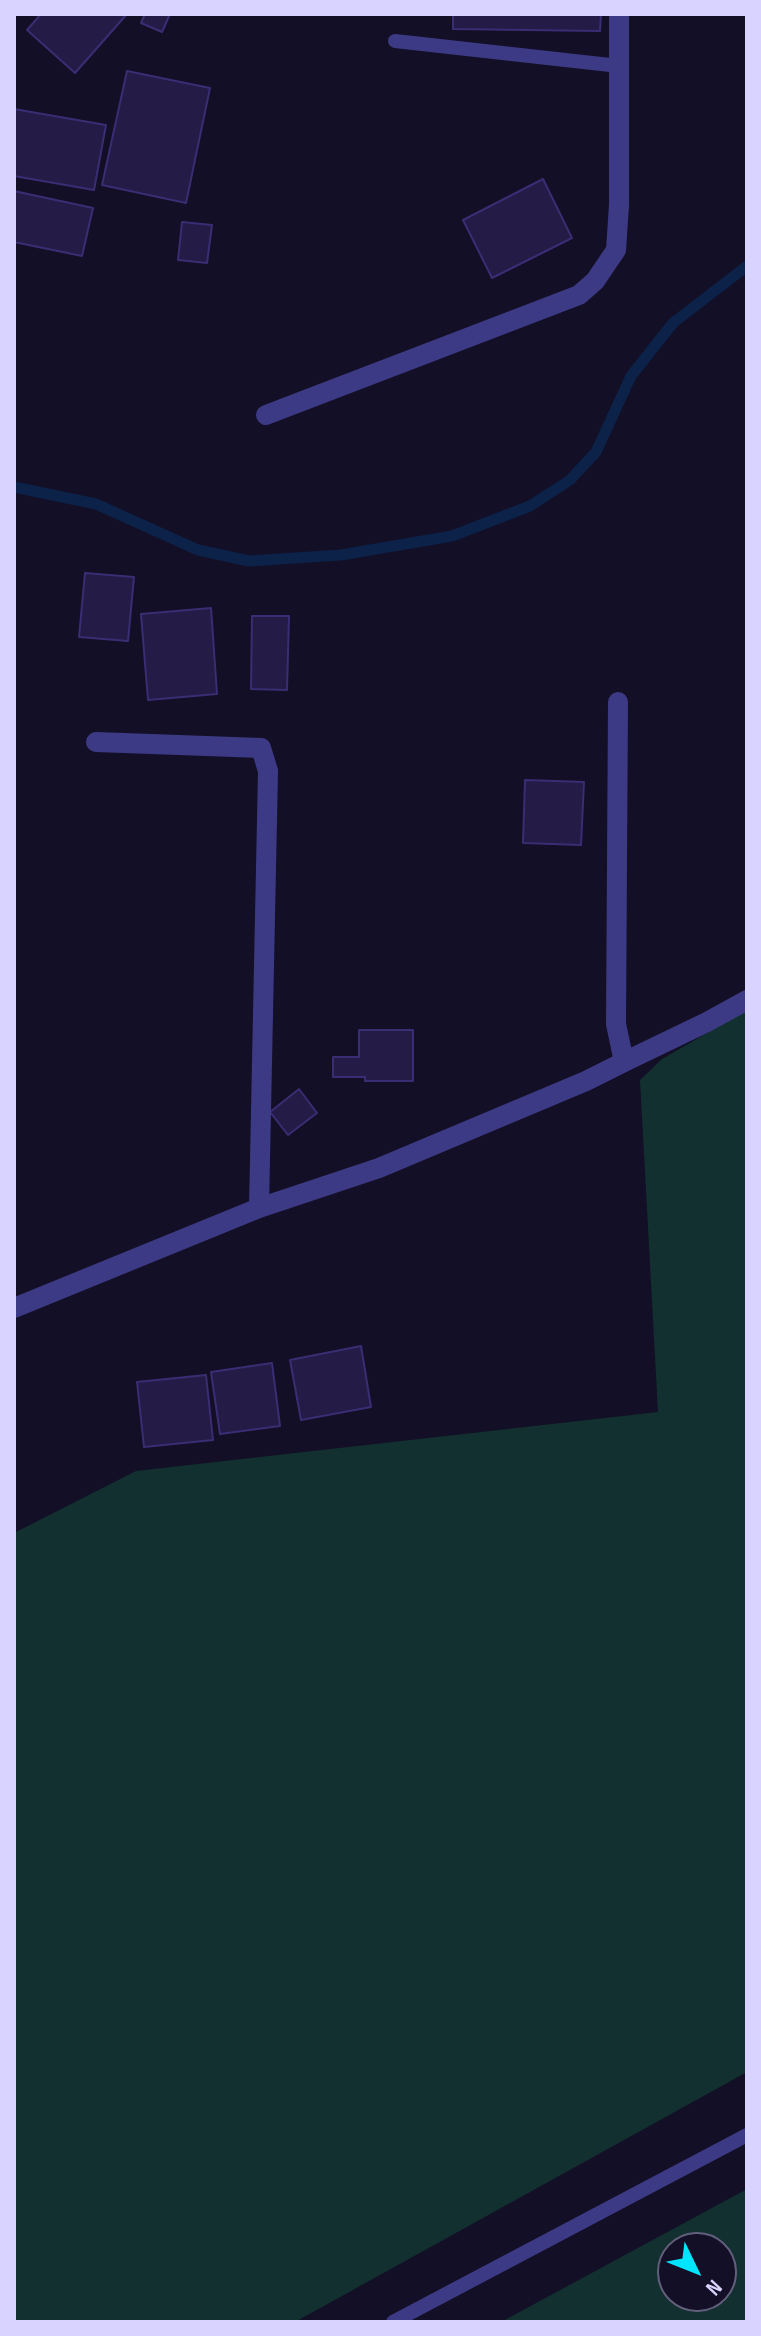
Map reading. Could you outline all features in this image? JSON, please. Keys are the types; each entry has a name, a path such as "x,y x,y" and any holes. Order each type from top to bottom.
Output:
{"street":[{"path":"266,415 579,295 595,281 616,250 619,205 619,14"},
{"path":"618,702 616,1024 624,1062"},
{"path":"96,742 261,748 268,771 259,1208"},
{"path":"14,1308 259,1208 379,1168 586,1081 747,1000"}],"lane":[{"path":"395,41 619,66"},
{"path":"393,2322 747,2135"}],"green space":[{"path":"747,1010 747,2072 295,2322 14,2322 14,1533 136,1471 658,1412 640,1080 662,1059"},
{"path":"747,2189 747,2322 501,2322 657,2238 657,2312 737,2312 737,2232 667,2232"}],"building":[{"path":"41,14 127,14 75,73 27,30"},
{"path":"145,14 170,14 162,32 141,23"},
{"path":"453,14 601,14 600,31 453,29"},
{"path":"127,71 210,88 186,203 102,185"},
{"path":"14,109 106,125 94,190 14,176"},
{"path":"543,179 572,238 492,278 463,220"},
{"path":"14,191 93,208 82,256 14,242"},
{"path":"182,222 212,225 207,263 178,260"},
{"path":"85,573 134,577 128,641 79,637"},
{"path":"211,608 217,694 148,700 141,614"},
{"path":"252,616 289,616 287,690 251,689"},
{"path":"525,780 584,782 581,845 523,843"},
{"path":"359,1030 413,1030 413,1081 333,1077 333,1057 359,1057"},
{"path":"299,1089 317,1113 288,1135 270,1112"},
{"path":"361,1346 371,1407 301,1420 290,1360"},
{"path":"272,1363 280,1426 220,1434 211,1372"},
{"path":"206,1375 213,1440 144,1447 137,1382"}],"waterway":[{"path":"14,487 96,504 198,550 249,561 341,555 452,536 530,506 570,480 596,452 631,376 673,323 747,266"}]}
